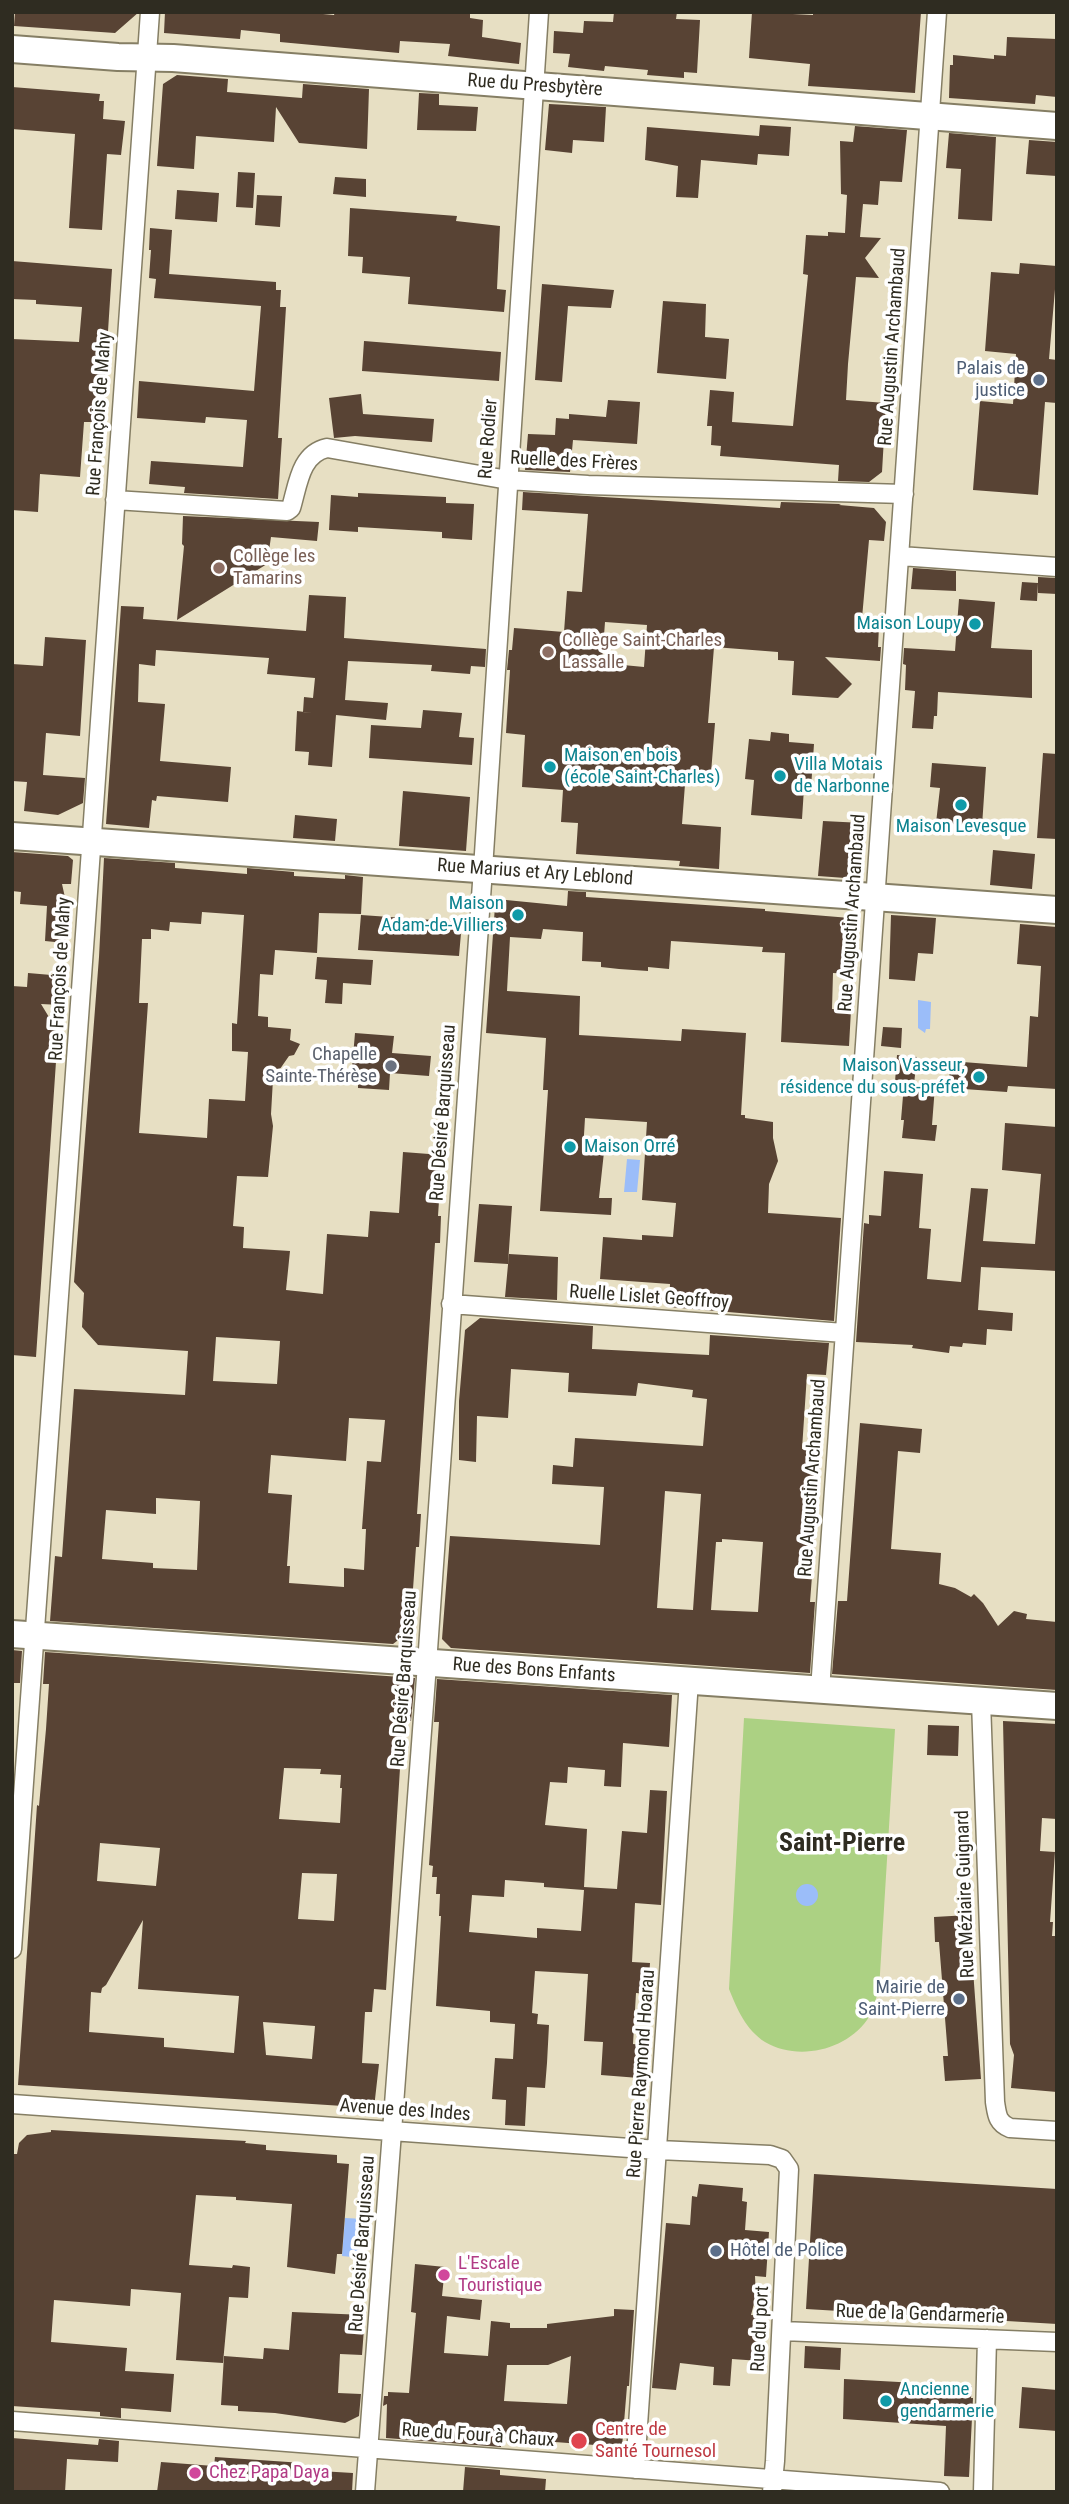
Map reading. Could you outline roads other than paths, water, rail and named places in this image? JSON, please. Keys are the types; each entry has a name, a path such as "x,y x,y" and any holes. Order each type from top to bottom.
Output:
{"street":[{"name":"Rue François de Mahy","path":"12,1949 24,1635 73,1123 90,841 150,12"},
{"name":"Rue Rodier","path":"483,869 539,12"},
{"name":"Rue Augustin Archambaud","path":"820,1690 937,12"},
{"name":"Rue du Presbytère","path":"12,48 1057,126"},
{"name":"Ruelle des Frères","path":"115,500 287,511 291,508 305,461 327,448 508,480 588,485 904,494"},
{"path":"900,555 1057,567"},
{"name":"Rue Marius et Ary Leblond","path":"12,836 1057,910"},
{"name":"Rue Désiré Barquisseau","path":"365,2492 483,869"},
{"name":"Ruelle Lislet Geoffroy","path":"451,1304 844,1333"},
{"name":"Rue des Bons Enfants","path":"24,1635 1057,1706"},
{"name":"Rue Pierre Raymond Hoarau","path":"635,2469 689,1681"},
{"name":"Rue Méziaire Guignard","path":"981,1701 986,1896 998,2119 1010,2128 1057,2131"},
{"name":"Avenue des Indes","path":"12,2104 658,2150 770,2155 782,2159 789,2169"},
{"name":"Rue du port","path":"772,2486 789,2169"},
{"name":"Rue de la Gendarmerie","path":"782,2331 1057,2342"},
{"path":"983,2492 987,2339"},
{"name":"Rue du Four à Chaux","path":"12,2421 635,2469 772,2486 940,2492"}],"water":[{"path":"918,1000 931,1002 930,1029 926,1029 925,1033 918,1028"},
{"path":"627,1159 640,1160 637,1192 624,1192"},
{"path":"803,1884 811,1884 818,1891 818,1899 811,1906 803,1906 796,1899 796,1891"},
{"path":"345,2218 365,2219 362,2258 342,2256"}],"place":[{"name":"Palais de justice","path":"1039,380"},
{"name":"Collège les Tamarins","path":"219,568"},
{"name":"Maison Loupy","path":"975,624"},
{"name":"Collège Saint-Charles Lassalle","path":"548,652"},
{"name":"Maison en bois (école Saint-Charles)","path":"550,767"},
{"name":"Villa Motais de Narbonne","path":"780,776"},
{"name":"Maison Levesque","path":"961,805"},
{"name":"Maison Adam-de-Villiers","path":"518,915"},
{"name":"Chapelle Sainte-Thérèse","path":"391,1066"},
{"name":"Maison Vasseur, résidence du sous-préfet","path":"979,1077"},
{"name":"Maison Orré","path":"570,1147"},
{"name":"Mairie de Saint-Pierre","path":"959,1999"},
{"name":"Hôtel de Police","path":"716,2251"},
{"name":"L'Escale Touristique","path":"444,2275"},
{"name":"Ancienne gendarmerie","path":"886,2401"},
{"name":"Centre de Santé Tournesol","path":"579,2441"},
{"name":"Chez Papa Daya","path":"195,2473"}],"district":[{"name":"Saint-Pierre","path":"842,1844"}]}
